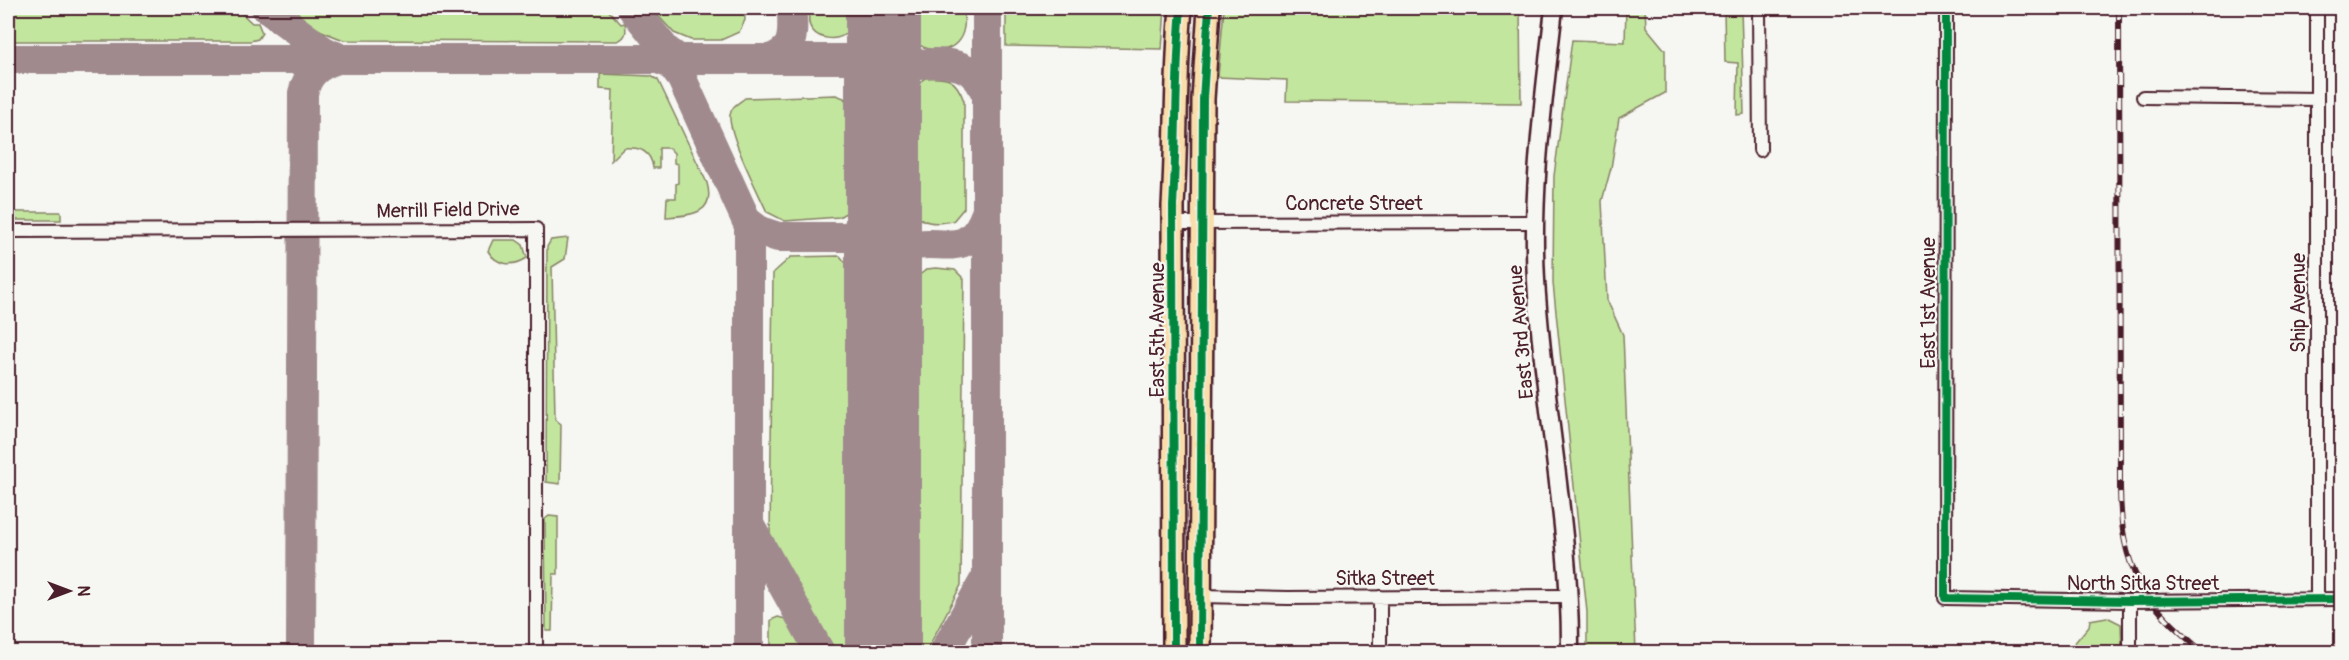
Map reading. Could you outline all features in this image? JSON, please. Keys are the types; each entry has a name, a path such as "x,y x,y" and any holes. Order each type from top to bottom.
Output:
{"highway":[{"name":"East 5th Avenue","path":"1174,652 1173,223 1181,8"},
{"path":"1200,652 1203,82 1209,8"}],"main road":[{"name":"East 3rd Avenue","path":"1554,8 1538,146 1534,222 1536,282 1568,596 1570,652"}],"street":[{"path":"1759,8 1760,150"},
{"name":"East 1st Avenue","path":"1945,598 1946,8"},
{"name":"Ship Avenue","path":"2317,8 2318,599"},
{"path":"2143,97 2317,99"},
{"name":"Concrete Street","path":"1173,223 1534,222"},
{"name":"Merrill Field Drive","path":"8,231 536,229 536,652"},
{"name":"Sitka Street","path":"1201,596 1568,596"},
{"path":"1380,597 1380,652"},
{"name":"North Sitka Street","path":"1945,598 2130,601 2342,599"},
{"path":"2130,601 2130,652"}],"green space":[{"path":"8,8 236,8 252,23 258,23 262,33 258,39 250,41 8,41"},
{"path":"295,8 606,8 621,24 625,23 626,32 617,41 344,40 310,24"},
{"path":"651,8 744,8 745,20 739,32 721,40 691,40 674,33"},
{"path":"812,8 850,8 852,22 848,32 840,37 820,36 812,30 809,20"},
{"path":"912,8 964,8 964,25 957,43 943,50 936,50 928,49 913,40"},
{"path":"1006,8 1165,8 1162,49 1006,46"},
{"path":"1224,8 1520,8 1521,103 1286,101 1287,80 1218,77"},
{"path":"1626,8 1645,8 1646,27 1665,50 1665,93 1619,118 1611,168 1602,201 1607,300 1623,335 1636,652 1587,652 1587,612 1553,283 1554,176 1572,40 1625,42"},
{"path":"1724,8 1741,8 1744,114 1737,115 1738,63 1725,62"},
{"path":"600,74 651,76 658,80 707,183 708,202 699,211 666,217 667,198 676,198 676,184 678,183 678,164 674,163 674,153 669,148 659,148 659,168 653,168 647,154 635,148 624,148 611,161 613,90 600,89"},
{"path":"925,78 950,80 958,88 964,101 964,208 953,221 941,223 925,221 912,210 911,90"},
{"path":"836,95 844,98 849,106 849,211 839,217 785,221 767,212 738,149 731,124 732,109 745,98"},
{"path":"8,212 61,212 61,220 8,220"},
{"path":"568,238 565,259 552,267 555,419 561,424 560,484 546,482 547,247 551,240"},
{"path":"493,240 516,240 523,245 527,258 511,264 496,260 488,251"},
{"path":"840,256 850,268 847,645 845,652 836,651 778,557 770,537 773,273 791,257"},
{"path":"927,269 955,270 964,279 961,585 927,650 915,650 916,278"},
{"path":"549,516 558,517 558,574 553,574 552,631 546,631 545,519"},
{"path":"778,617 789,620 806,652 771,652 771,620"},
{"path":"2107,617 2121,624 2122,652 2067,652 2089,626 2090,620"}],"taxiway":[{"path":"266,8 324,51 342,59"},
{"path":"632,8 666,50 680,60"},
{"path":"769,59 789,46 792,33 792,8"},
{"path":"987,8 987,652"},
{"path":"8,59 846,59 859,56 869,50 883,30"},
{"path":"658,59 671,64 682,79 749,226 749,652"},
{"path":"301,652 303,93 314,72 335,60"},
{"path":"883,100 889,84 901,70 930,63 951,64 968,70 975,75 987,96"},
{"path":"748,222 760,231 778,237 847,237 868,227 883,207"},
{"path":"883,277 896,255 911,246 958,244 968,239 978,230 986,213"},
{"path":"751,528 820,652"},
{"path":"944,652 985,579"}],"runway":[{"path":"883,8 883,652"}],"railway":[{"path":"2119,8 2121,516 2125,541 2139,582 2164,616 2203,652"}],"cycle path":[{"path":"1174,652 1173,206 1181,8"},
{"path":"1200,652 1203,99 1209,8"},
{"path":"1946,8 1945,598 2130,601 2342,599"}]}
